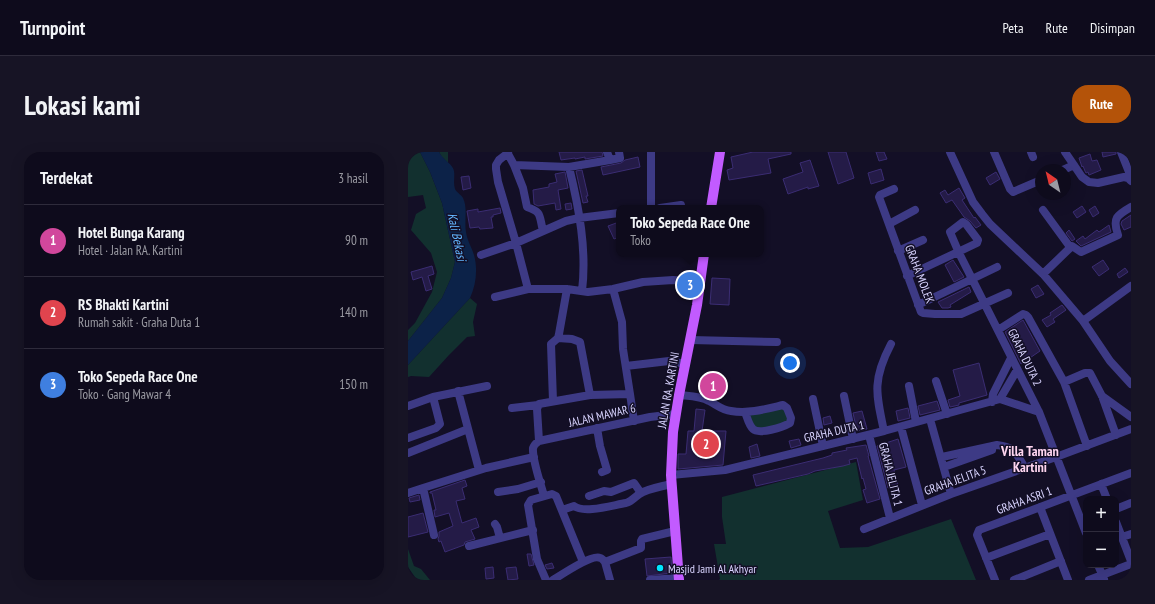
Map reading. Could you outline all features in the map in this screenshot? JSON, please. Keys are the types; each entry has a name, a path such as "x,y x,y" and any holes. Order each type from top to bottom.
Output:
{"main road":[{"path":"711,205 720,152"},
{"name":"JALAN RA. KARTINI","path":"679,579 672,480 675,414 691,340 703,257"}],"street":[{"path":"514,165 569,167 608,156 620,158 619,152"},
{"path":"651,152 651,205"},
{"path":"950,152 973,202 982,214 990,224 1043,274 1083,321 1110,360 1130,380"},
{"path":"994,152 1010,189 1013,192 1035,183"},
{"path":"1065,152 1082,177 1089,182 1098,183 1124,177 1131,181"},
{"path":"1121,152 1131,177"},
{"path":"528,289 498,182 496,169 496,165 499,160 508,153 523,188 527,207 536,210 543,230"},
{"path":"569,167 579,218 584,266 582,292"},
{"name":"GRAHA MOLEK","path":"894,189 880,195 879,197 921,312 923,314 956,315 969,311 985,303"},
{"path":"1043,274 1070,247 1075,246 1081,252 1118,235 1116,230 1116,220 1120,213 1131,207"},
{"path":"889,224 915,210"},
{"path":"1043,210 1070,247"},
{"path":"481,255 516,243 543,230 579,218 616,213"},
{"name":"GRAHA DUTA 2","path":"959,253 977,243 978,240 965,223 962,223 950,232 959,253 1039,412 1086,532"},
{"path":"898,250 923,240"},
{"path":"907,276 959,253"},
{"path":"918,305 997,267"},
{"path":"495,296 528,289 567,289 588,292 613,289 643,282 673,280 699,282"},
{"path":"1083,321 1131,286"},
{"path":"553,401 551,344 558,338 567,289"},
{"path":"613,289 622,322 623,345 634,421"},
{"path":"985,303 1008,292"},
{"path":"998,330 1023,314 1026,315 1064,382 1087,446"},
{"path":"558,338 572,338 580,342 590,395"},
{"path":"691,340 777,342"},
{"path":"884,431 876,393 877,381 882,362 891,344"},
{"path":"992,402 993,394 1011,358"},
{"path":"626,366 669,361 686,364"},
{"path":"1017,370 1000,399 1039,412"},
{"path":"1064,382 1085,373 1090,373 1102,396 1116,435"},
{"path":"936,381 947,414"},
{"path":"408,406 433,397 487,386"},
{"path":"909,386 916,422"},
{"path":"458,391 479,470"},
{"path":"512,408 538,405 590,395 630,394"},
{"path":"679,395 708,400 720,408 730,411 745,412 783,405 787,408 791,418 790,423 784,426 755,431 752,429 745,412"},
{"path":"844,396 853,439"},
{"path":"1102,396 1131,417"},
{"path":"433,397 440,424 446,438"},
{"path":"813,399 823,446"},
{"name":"GRAHA DUTA 1","path":"562,510 574,506 578,509 585,510 631,502 641,493 659,487 672,480 725,470 853,439 1000,399"},
{"path":"538,405 537,443 533,449 544,496"},
{"name":"JALAN MAWAR 6","path":"537,443 650,417 675,414"},
{"path":"930,419 942,457 951,494"},
{"path":"408,438 436,428 440,424"},
{"path":"901,427 922,505"},
{"path":"598,428 600,446 607,471 602,472"},
{"path":"408,452 468,429"},
{"name":"GRAHA JELITA 5","path":"864,529 951,494 1131,429"},
{"name":"GRAHA JELITA 1","path":"869,435 890,518"},
{"path":"942,457 996,445 1005,446 1016,452 1025,468"},
{"path":"944,467 1005,446"},
{"path":"408,493 479,470 534,457"},
{"name":"GRAHA ASRI 1","path":"986,558 977,535 979,530 1131,473"},
{"path":"498,492 518,489 541,482"},
{"path":"589,496 604,491 611,492 634,483 641,493"},
{"path":"1101,484 1106,496"},
{"path":"423,488 434,535"},
{"path":"546,580 537,559 528,503 531,500 554,494 583,562"},
{"path":"1119,508 1131,503"},
{"path":"1040,507 1068,580"},
{"path":"495,524 500,538"},
{"path":"469,546 533,530"},
{"path":"1119,530 1131,561"},
{"path":"605,562 641,548 642,539 676,531"},
{"path":"994,580 986,558 1050,534"},
{"path":"1122,537 1131,534"},
{"path":"553,580 583,562 598,557 602,558 605,562 610,580"},
{"path":"1014,580 1061,561"},
{"path":"1089,580 1103,578 1131,564"},
{"path":"1099,568 1103,578"},
{"path":"650,580 679,579"}],"green space":[{"path":"408,152 420,152 430,172 442,203 455,262 451,278 442,298 408,341 408,330 415,323 432,292 437,272 431,253 411,230 416,214 426,208 423,195 408,197"},
{"path":"439,152 448,152 448,163 442,157"},
{"path":"470,298 477,304 473,322 475,336 467,337 429,377 408,377 408,365"},
{"path":"783,405 790,423 755,431 745,412"},
{"path":"856,462 863,500 828,511 840,548 868,547 951,519 976,580 719,580 714,544 726,544 722,517 722,497"},
{"path":"408,549 414,566 421,569 430,580 417,580 408,567"}],"water":[{"name":"Kali Bekasi","path":"420,152 439,152 453,169 455,189 462,197 464,202 466,211 465,224 467,238 474,255 476,271 474,288 470,298 408,365 408,341 442,298 451,278 455,262 442,203 430,172"}],"building":[{"path":"559,152 602,152 603,156 585,159 585,157 561,160"},
{"path":"753,152 791,152 791,154 768,159 771,173 729,180 727,170 733,168 731,157"},
{"path":"828,152 846,152 854,178 838,184"},
{"path":"876,152 884,152 887,159 879,161"},
{"path":"1102,152 1116,152 1116,154 1103,157"},
{"path":"1090,154 1092,161 1097,160 1101,170 1089,175 1088,172 1086,173 1083,166 1082,167 1079,158"},
{"path":"638,157 640,167 603,175 601,167 621,163 625,160"},
{"path":"810,160 819,186 808,189 808,187 788,194 783,179 803,172 800,163"},
{"path":"881,169 884,180 871,184 868,173"},
{"path":"582,170 588,196 586,196 588,202 583,203 576,171"},
{"path":"565,172 568,188 558,190 561,209 556,210 555,203 538,206 534,204 533,190 549,187 549,184 557,182 555,174"},
{"path":"996,172 1000,179 990,185 986,178"},
{"path":"469,176 471,188 463,190 461,177"},
{"path":"959,188 965,198 962,200 974,218 975,217 981,225 976,228 964,217 952,200 946,203 940,193 945,190 948,195"},
{"path":"571,203 572,209 566,210 565,204"},
{"path":"1082,206 1086,212 1077,218 1073,212"},
{"path":"1095,206 1099,213 1093,217 1089,210"},
{"path":"500,208 501,213 491,217 493,228 470,228 467,211 478,209 478,212"},
{"path":"1131,215 1131,227 1124,230 1121,224 1122,221"},
{"path":"616,223 616,238 614,239 608,226"},
{"path":"1109,225 1111,232 1081,246 1076,241 1083,236 1085,239 1097,230 1099,232"},
{"path":"1069,230 1075,239 1072,241 1066,233"},
{"path":"953,260 964,277 954,282 945,265"},
{"path":"1103,260 1109,269 1099,276 1092,267"},
{"path":"432,266 434,274 428,276 432,289 426,291 422,277 413,280 411,272"},
{"path":"1125,268 1128,272 1119,278 1117,274"},
{"path":"712,278 730,279 729,305 710,304"},
{"path":"1038,285 1044,294 1036,298 1031,289"},
{"path":"969,287 971,292 950,305 951,307 942,308 938,302"},
{"path":"1062,305 1066,310 1053,319 1055,322 1047,327 1042,320 1051,315 1050,313"},
{"path":"1023,320 1040,351 1021,364 1005,332"},
{"path":"979,363 987,395 950,407 948,400 960,396 953,370"},
{"path":"937,401 940,410 920,415 918,406"},
{"path":"908,408 910,418 898,421 896,411"},
{"path":"696,409 705,410 702,431 726,431 723,465 678,469 678,454 686,454 688,431 694,431"},
{"path":"862,411 867,429 857,431 853,413"},
{"path":"830,416 832,423 824,425 823,418"},
{"path":"799,439 801,445 791,448 789,441"},
{"path":"898,439 906,467 894,470 898,485 888,488 877,446"},
{"path":"757,444 760,456 751,458 749,447"},
{"path":"866,445 880,499 867,503 863,490 866,489 857,458 849,460 850,464 843,466 815,471 756,486 753,475 823,458 832,455 832,453 847,450 846,448"},
{"path":"465,480 467,486 462,488 465,499 456,501 462,523 476,518 479,527 471,530 475,539 465,542 464,545 445,552 441,541 439,542 438,539 439,532 453,526 449,513 435,517 434,510 436,510 432,493 430,492"},
{"path":"419,495 420,500 410,502 409,498"},
{"path":"423,513 428,532 408,537 408,517"},
{"path":"527,554 531,554 534,565 529,566"},
{"name":"Masjid Jami Al Akhyar","path":"671,557 672,573 647,576 645,559"},
{"path":"552,563 554,568 547,569 545,565"},
{"path":"493,567 494,578 486,579 485,568"},
{"path":"516,567 518,579 508,580 506,568"}],"place":[{"name":"Toko Sepeda Race One","path":"690,285"},
{"name":"Hotel Bunga Karang","path":"713,386"},
{"name":"RS Bhakti Kartini","path":"706,444"},
{"name":"Masjid Jami Al Akhyar","path":"660,568"}],"district":[{"name":"Villa Taman Kartini","path":"1030,460"}]}
